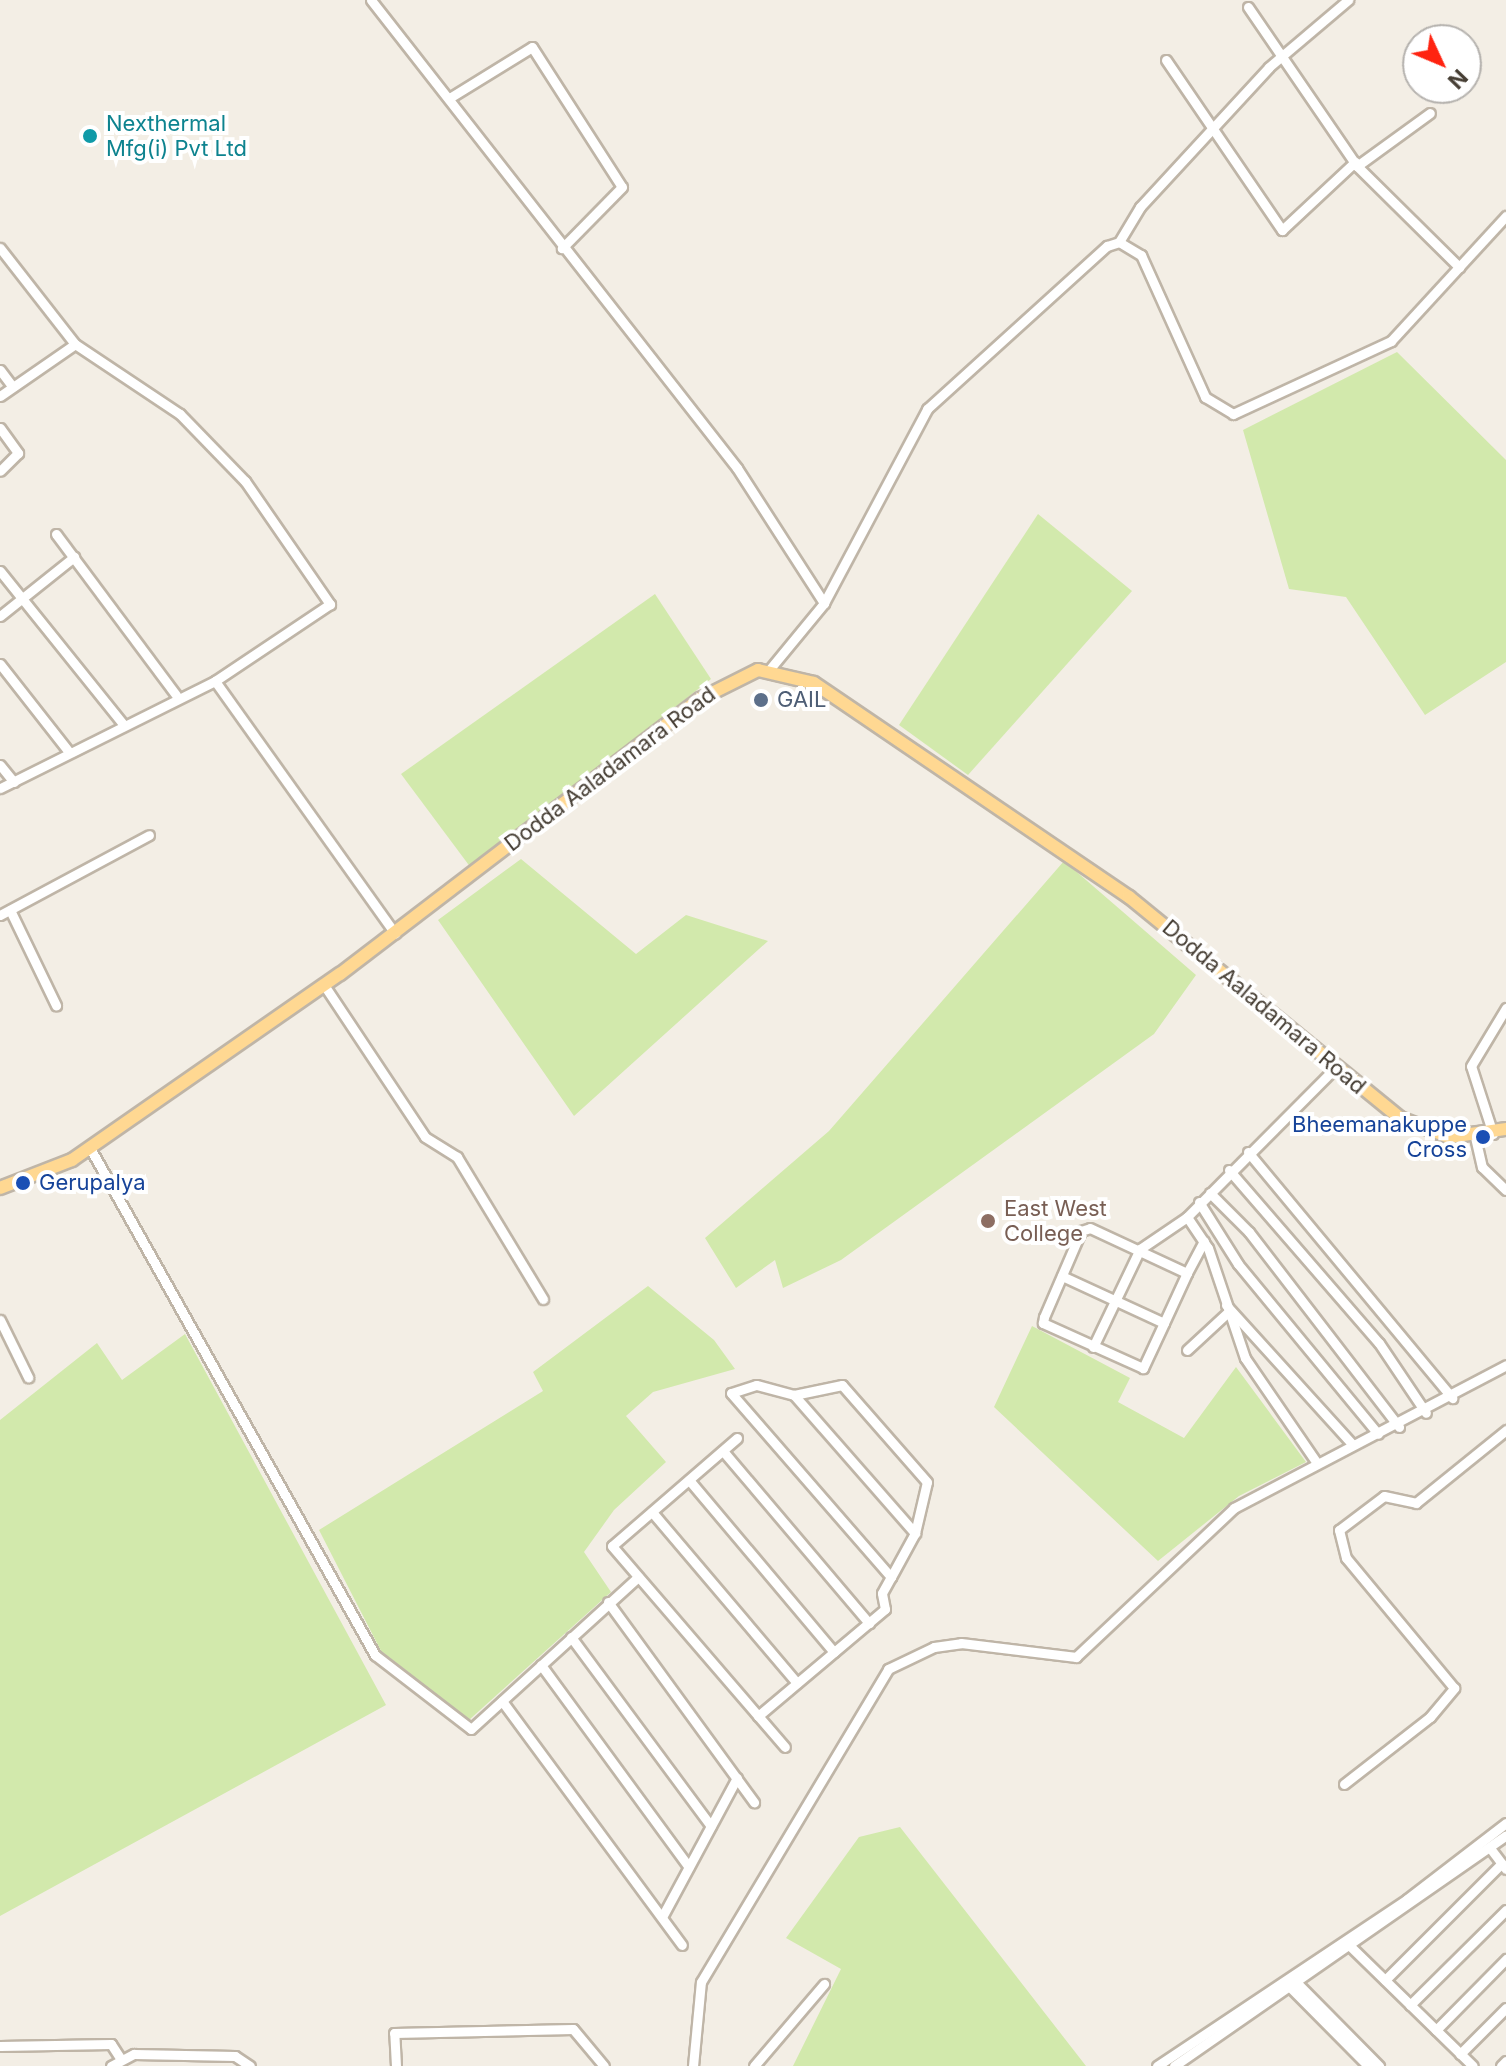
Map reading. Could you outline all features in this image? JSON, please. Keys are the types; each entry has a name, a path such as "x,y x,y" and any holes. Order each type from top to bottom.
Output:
{"main road":[{"name":"Dodda Aaladamara Road","path":"0,1188 90,1148 395,933 700,699 731,679 769,670 814,683 1129,897 1210,956 1335,1068 1400,1118 1449,1137 1475,1137 1506,1129"}],"street":[{"path":"371,0 451,97 562,248 737,468 824,603"},
{"path":"769,670 824,603 927,409 1119,242 1140,207 1212,129 1284,54 1348,0"},
{"path":"1248,7 1284,54 1356,164 1459,267"},
{"path":"451,97 532,47 622,187 562,248"},
{"path":"1166,60 1282,230 1356,164 1430,113"},
{"path":"1119,242 1153,272 1205,397 1233,414 1391,341 1506,216"},
{"path":"0,248 75,344 180,414 245,481 329,601 326,612 215,681 176,695 0,788"},
{"path":"0,396 75,344"},
{"path":"0,370 13,387"},
{"path":"0,428 18,456 0,471"},
{"path":"56,534 176,695"},
{"path":"0,616 74,557"},
{"path":"0,571 122,723"},
{"path":"0,664 69,752"},
{"path":"215,681 395,933"},
{"path":"0,765 14,782"},
{"path":"0,915 149,835"},
{"path":"10,910 56,1005"},
{"path":"324,985 425,1137 457,1157 543,1299"},
{"path":"1493,1134 1471,1066 1506,1008"},
{"path":"1093,1347 1138,1252 1187,1217 1229,1170 1335,1068"},
{"path":"1475,1137 1482,1167 1506,1190"},
{"path":"90,1148 375,1655 471,1729 638,1577"},
{"path":"1248,1152 1452,1398"},
{"path":"1229,1170 1379,1343 1426,1413"},
{"path":"1210,1193 1248,1231 1399,1427"},
{"path":"1199,1202 1238,1264 1378,1434"},
{"path":"1187,1217 1204,1241 1245,1358 1317,1463"},
{"path":"1187,1273 1085,1227 1043,1323 1143,1368 1204,1241"},
{"path":"1062,1276 1164,1323"},
{"path":"1227,1308 1352,1444"},
{"path":"1187,1350 1227,1308"},
{"path":"0,1320 28,1377"},
{"path":"693,2066 701,1982 888,1669 934,1647 961,1643 1076,1657 1234,1508 1352,1444 1399,1427 1426,1413 1506,1365"},
{"path":"758,1716 885,1609 882,1593 891,1577 915,1533 927,1482 842,1385 794,1395 756,1385 731,1393 891,1577"},
{"path":"794,1395 915,1533"},
{"path":"1344,1784 1430,1717 1454,1688 1345,1557 1339,1530 1384,1496 1416,1503 1506,1430"},
{"path":"737,1438 612,1546 785,1747"},
{"path":"723,1451 869,1623"},
{"path":"689,1480 834,1652"},
{"path":"652,1512 797,1683"},
{"path":"608,1602 754,1802"},
{"path":"571,1637 711,1826"},
{"path":"541,1665 689,1867"},
{"path":"502,1701 682,1945"},
{"path":"662,1917 737,1778"},
{"path":"1174,2066 1506,1823"},
{"path":"1157,2066 1290,1981 1351,1947 1506,1835"},
{"path":"1385,1980 1504,1866 1490,1848"},
{"path":"1410,2005 1506,1910"},
{"path":"1351,1947 1473,2066"},
{"path":"1436,2030 1506,1959"},
{"path":"1290,1981 1368,2066"},
{"path":"1290,1981 1379,2066"},
{"path":"754,2066 824,1984"},
{"path":"1460,2054 1506,2008"},
{"path":"396,2066 394,2033 573,2029 604,2066"},
{"path":"0,2046 111,2044 120,2058"},
{"path":"111,2066 120,2058 214,2055 250,2066"},
{"path":"1501,2066 1506,2061"}],"green space":[{"path":"1397,352 1506,460 1506,662 1425,715 1346,597 1289,589 1243,430"},
{"path":"1038,514 1132,591 968,775 899,725"},
{"path":"655,594 711,679 471,868 401,774"},
{"path":"521,859 636,954 686,915 768,941 574,1116 438,920"},
{"path":"1064,861 1196,975 1154,1034 841,1260 783,1288 775,1260 736,1288 705,1238 829,1131"},
{"path":"648,1286 714,1340 735,1369 653,1392 626,1416 666,1462 614,1510 584,1552 611,1592 469,1720 381,1651 319,1530 543,1391 533,1372"},
{"path":"1032,1326 1130,1378 1118,1402 1184,1438 1236,1367 1306,1462 1239,1496 1158,1561 994,1407"},
{"path":"185,1334 386,1705 0,1916 0,1420 97,1343 122,1380"},
{"path":"900,1827 1086,2066 793,2066 841,1969 786,1938 859,1837"}],"place":[{"name":"Nexthermal Mfg(i) Pvt Ltd","path":"90,136"},
{"name":"GAIL","path":"761,700"},
{"name":"Bheemanakuppe Cross","path":"1483,1137"},
{"name":"Gerupalya","path":"23,1183"},
{"name":"East West College","path":"988,1221"}]}
